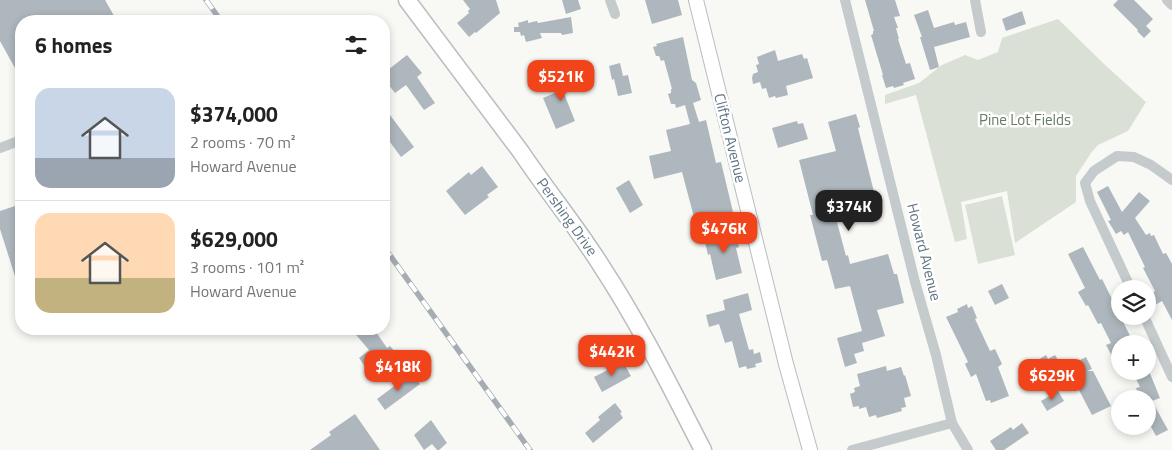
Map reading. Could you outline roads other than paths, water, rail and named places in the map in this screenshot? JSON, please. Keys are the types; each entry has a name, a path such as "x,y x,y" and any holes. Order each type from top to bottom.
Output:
{"main road":[{"name":"Pershing Drive","path":"406,0 521,152 589,246 619,294 703,450"},
{"name":"Clifton Avenue","path":"696,0 786,364 810,450"}],"street":[{"path":"610,0 615,14"},
{"name":"Howard Avenue","path":"845,0 952,423 968,450"},
{"path":"975,0 981,32"},
{"path":"1167,0 1172,6"},
{"path":"0,148 15,142"},
{"path":"1127,280 1090,201 1086,183 1094,171 1117,156 1143,161 1172,180"},
{"path":"1148,325 1172,377"},
{"path":"852,450 952,423"}],"railway":[{"path":"206,0 217,15"},
{"path":"390,255 530,450"}],"park label":[{"name":"Pine Lot Fields","path":"1025,120"}]}
